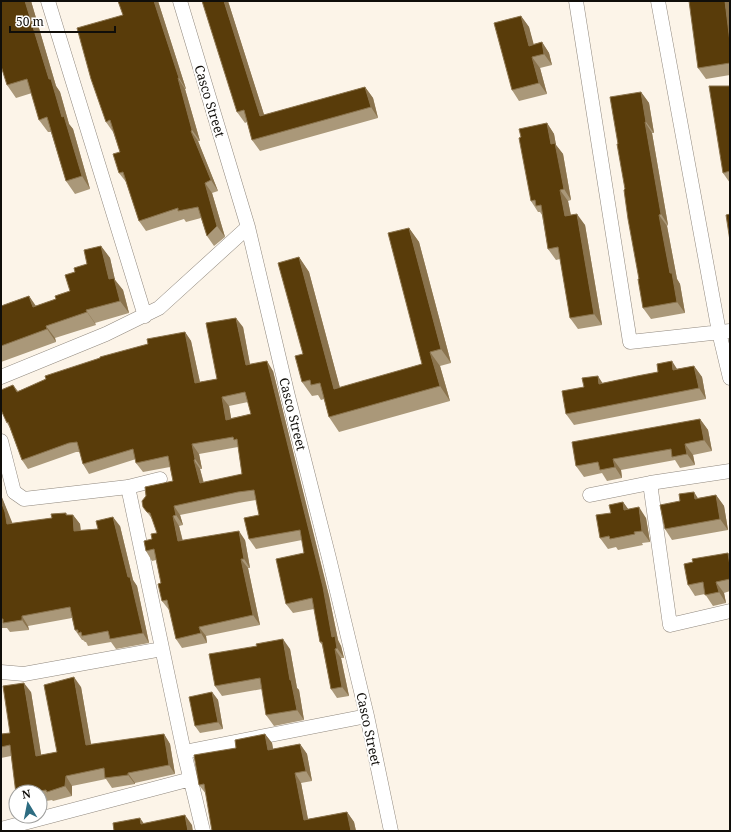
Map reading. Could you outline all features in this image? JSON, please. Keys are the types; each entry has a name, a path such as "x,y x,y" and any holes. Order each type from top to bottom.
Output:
{"street":[{"path":"48,1 145,316"},
{"name":"Casco Street","path":"180,1 248,227 367,716 391,831"},
{"path":"576,1 630,342 725,332"},
{"path":"658,1 725,332 730,378"},
{"path":"1,376 106,334 159,308 248,227"},
{"path":"1,441 14,492 24,499 128,487 160,479"},
{"path":"590,495 650,483 730,471"},
{"path":"650,483 670,625 730,611"},
{"path":"128,487 184,752 203,831"},
{"path":"1,672 24,674 162,649"},
{"path":"184,752 367,716"},
{"path":"1,829 191,779"}],"building":[{"path":"1,1 25,1 49,79 51,79 62,117 64,116 82,176 66,181 47,117 39,120 27,79 7,85 1,66"},
{"path":"118,1 154,1 179,78 191,131 211,180 205,183 217,226 207,236 198,207 178,211 178,208 139,221 123,172 119,173 113,154 120,152 110,120 106,122 91,79 77,28 123,15"},
{"path":"202,1 224,1 260,116 365,87 371,107 252,140 244,110 237,112"},
{"path":"689,1 725,1 730,42 730,63 698,68"},
{"path":"521,16 529,46 542,42 544,54 532,57 539,83 512,90 494,23"},
{"path":"709,86 730,86 730,171 723,173"},
{"path":"641,92 661,214 659,215 677,302 643,308 610,97"},
{"path":"547,123 551,144 555,143 564,189 560,190 565,216 577,214 594,314 570,318 558,247 548,249 541,205 536,206 535,200 531,201 519,138 521,137 519,129"},
{"path":"730,214 730,241 726,215"},
{"path":"409,228 441,349 430,352 440,386 329,417 320,383 311,385 310,380 302,382 295,356 303,354 278,263 299,257 334,389 422,364 388,233"},
{"path":"101,246 109,279 114,278 120,301 86,310 87,312 46,326 47,329 1,346 1,306 29,296 33,307 56,299 55,296 70,291 65,275 75,272 74,268 87,264 84,250"},
{"path":"236,318 246,365 267,361 323,587 332,637 335,636 337,648 335,649 342,687 331,689 312,598 286,604 276,559 304,553 300,530 249,539 244,518 259,515 254,490 174,506 176,515 173,516 178,541 239,531 244,559 241,559 253,615 199,627 201,633 176,639 167,600 162,601 158,584 161,583 154,549 146,551 144,541 152,539 151,534 157,533 150,513 143,507 142,501 146,496 145,487 173,481 168,456 136,463 133,449 83,464 77,442 69,443 22,460 8,422 7,423 1,410 1,390 13,385 17,392 46,379 45,376 100,357 148,344 147,339 185,332 195,383 217,379 206,323","holes":["245,392 251,414 226,420 222,397","233,437 234,440 237,439 242,474 200,483 194,460 192,444"]},
{"path":"672,361 673,370 694,366 699,388 566,414 562,391 584,387 582,378 598,376 599,384 658,372 657,364"},
{"path":"700,419 704,440 685,444 687,454 672,457 671,449 613,459 615,467 600,470 598,462 576,466 572,442"},
{"path":"694,492 695,499 716,495 720,519 665,529 660,505 680,501 679,494"},
{"path":"1,501 7,524 52,518 51,514 66,513 66,515 73,515 74,531 98,529 96,521 113,517 128,577 130,577 143,633 110,639 108,631 82,636 81,632 78,633 78,630 75,630 70,607 22,616 22,620 3,623 3,619 1,619"},
{"path":"623,502 624,510 639,507 642,531 634,532 635,534 610,539 609,536 600,538 596,515 611,513 609,505"},
{"path":"728,553 730,579 716,582 719,592 705,595 703,582 688,585 684,564 693,562 692,559"},
{"path":"283,639 297,710 266,715 260,678 215,686 209,654 257,646 256,644"},
{"path":"74,677 86,745 164,734 169,765 128,773 128,775 105,778 104,768 66,776 65,786 48,792 48,784 15,784 10,745 1,747 1,734 10,733 3,686 24,683 36,756 57,752 44,685"},
{"path":"212,692 218,722 195,726 189,697"},
{"path":"265,734 268,750 300,744 306,771 295,773 304,820 347,812 351,831 212,831 204,784 199,785 194,755 236,748 235,740"},
{"path":"185,815 188,831 114,831 113,823 140,818 141,824"}]}
